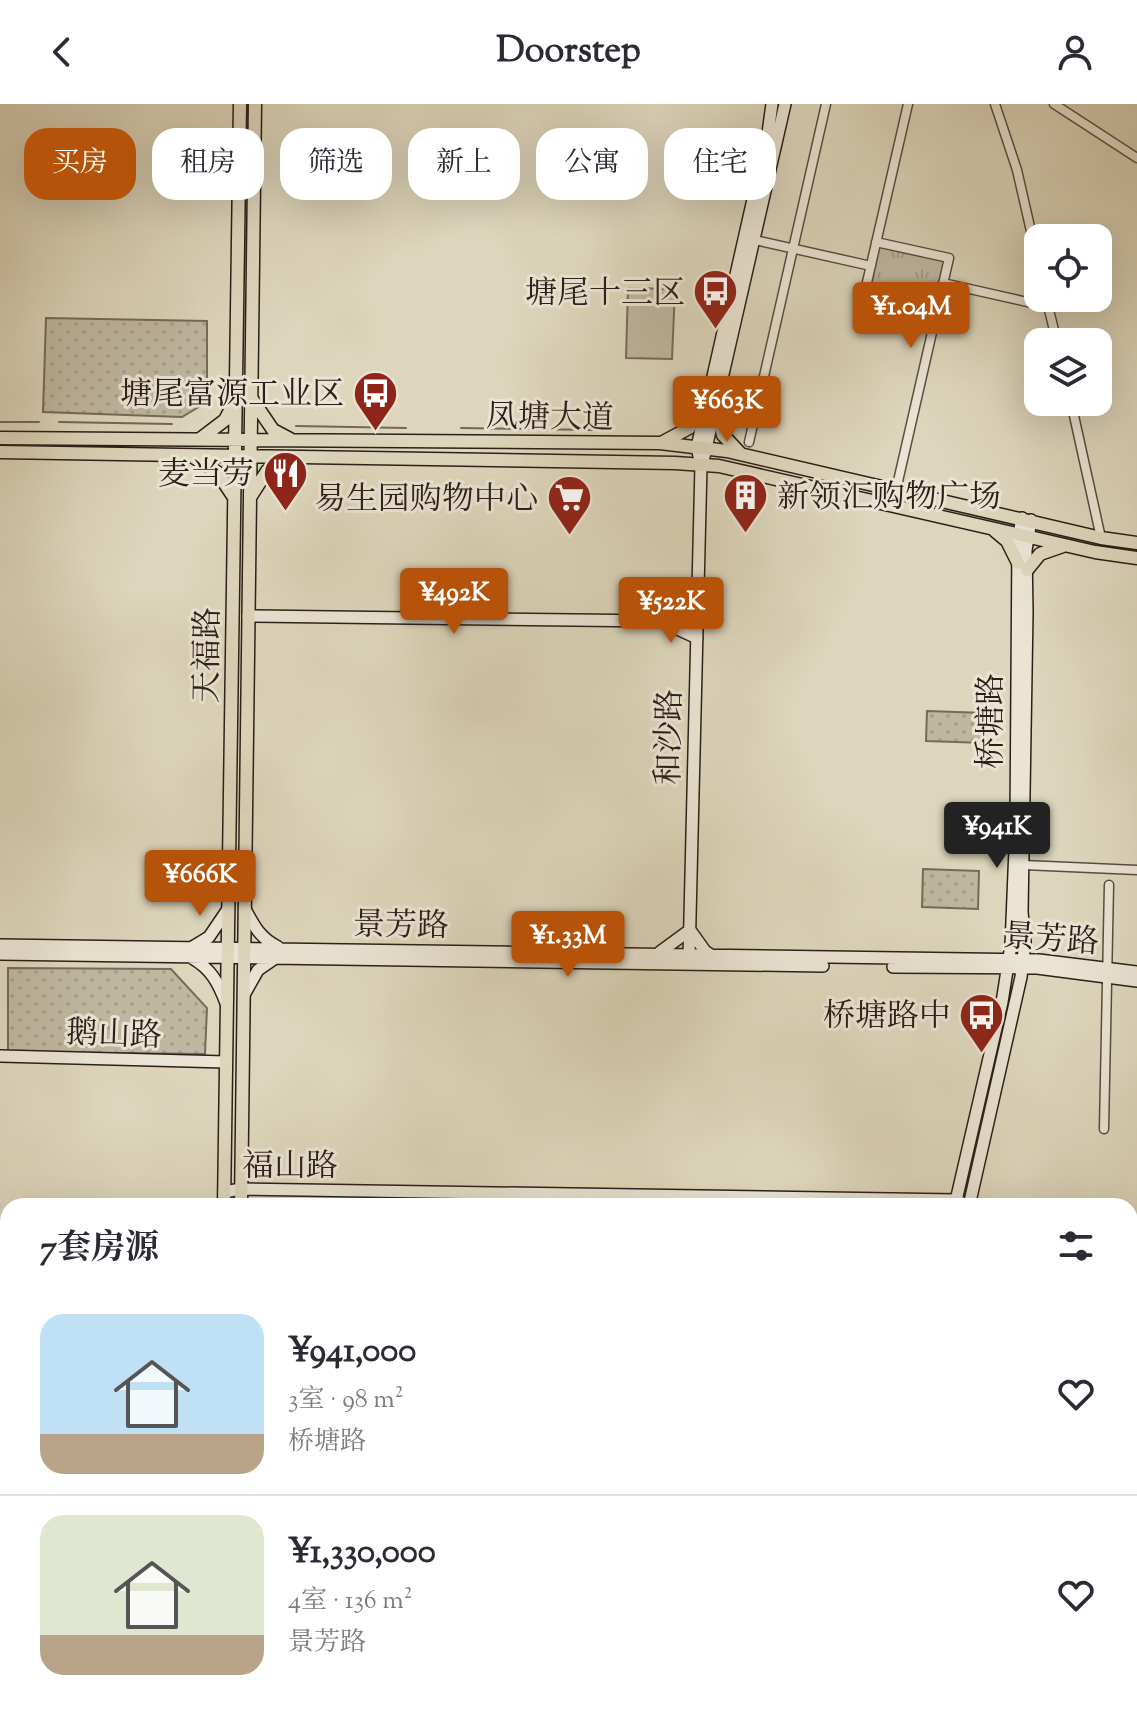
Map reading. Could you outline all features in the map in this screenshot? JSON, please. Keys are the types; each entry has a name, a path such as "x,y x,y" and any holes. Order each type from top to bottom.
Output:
{"main road":[{"name":"天福路","path":"224,1198 240,104"},
{"name":"天福路","path":"241,1197 255,104"},
{"path":"251,397 273,430 301,441"},
{"path":"193,441 217,428 231,411 236,398"},
{"path":"660,443 689,428 711,409 728,443 746,456"},
{"name":"凤塘大道","path":"0,438 660,443 703,447 746,456 1101,538 1137,543"},
{"name":"凤塘大道","path":"0,452 701,465 735,469 1068,546 1137,558"},
{"path":"190,456 217,472 235,498"},
{"path":"250,499 267,471 297,456"},
{"path":"989,527 1007,541 1022,566 1040,554 1068,546"}],"street":[{"name":"和沙路","path":"689,959 701,465 772,104"},
{"name":"和沙路","path":"711,409 755,240 785,104"},
{"path":"749,442 826,104"},
{"path":"908,104 865,291 937,307"},
{"path":"995,104 1017,170 1029,224"},
{"path":"1054,104 1137,158"},
{"path":"755,240 871,266"},
{"path":"876,242 949,258 896,490"},
{"path":"943,283 1024,301"},
{"path":"1074,416 1101,538"},
{"name":"桥塘路","path":"957,1198 1008,964 1026,519"},
{"name":"桥塘路","path":"971,1198 998,1088 1023,964 1022,566"},
{"path":"248,616 660,621 697,609"},
{"path":"660,621 697,638"},
{"path":"1024,868 1066,866 1137,870"},
{"path":"1104,1129 1109,885"},
{"path":"227,1003 216,978 191,953 209,937 228,909"},
{"path":"244,997 258,970 278,954 256,932 245,909"},
{"path":"656,954 690,930 705,951 712,955"},
{"name":"景芳路","path":"0,945 191,953"},
{"name":"景芳路","path":"0,954 656,954 689,959 712,955 1008,964"},
{"name":"景芳路","path":"278,954 1023,964 1045,969 1137,972"},
{"name":"景芳路","path":"1107,973 1137,981"},
{"name":"鹅山路","path":"1,1056 226,1062"},
{"name":"福山路","path":"224,1192 241,1197 314,1198"}],"green space":[{"path":"879,245 945,260 935,303 869,289"},
{"path":"628,288 675,289 672,359 626,358"},
{"path":"46,318 207,321 207,402 182,417 43,412"},
{"path":"927,711 985,713 985,743 926,741"},
{"path":"923,869 979,871 978,909 922,907"},
{"path":"8,968 171,969 207,1008 205,1054 8,1052"}],"waterway":[{"path":"0,422 39,422"},
{"path":"59,422 172,424"},
{"path":"296,426 406,428"},
{"path":"461,428 598,430"}],"place":[{"name":"塘尾十三区","path":"716,331"},
{"name":"塘尾富源工业区","path":"375,432"},
{"name":"麦当劳","path":"285,512"},
{"name":"新领汇购物广场","path":"746,535"},
{"name":"易生园购物中心","path":"569,537"},
{"name":"桥塘路中","path":"982,1054"}]}
